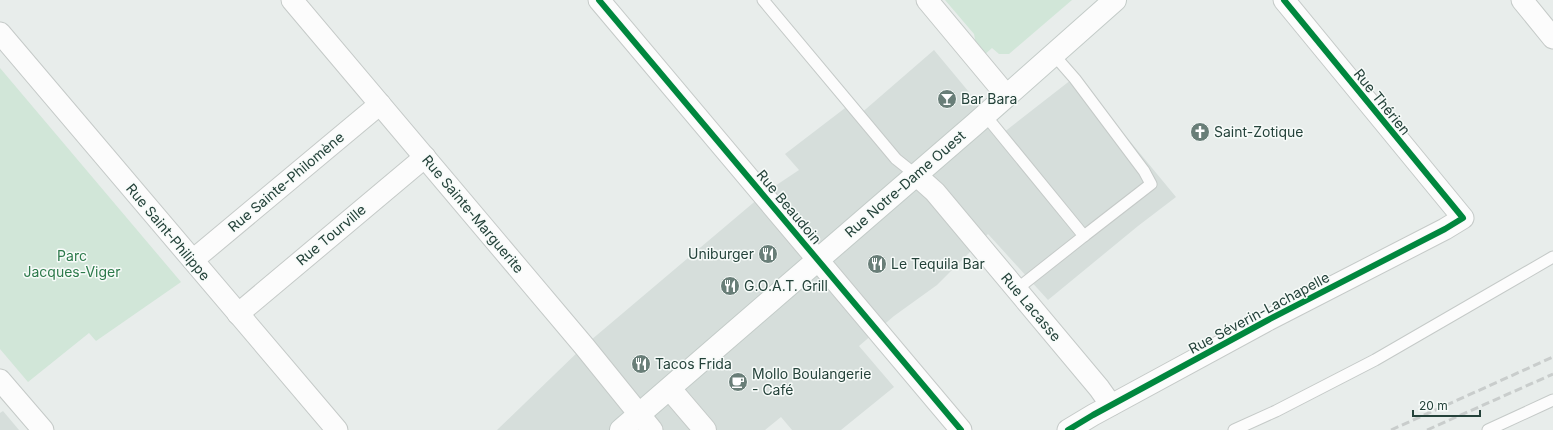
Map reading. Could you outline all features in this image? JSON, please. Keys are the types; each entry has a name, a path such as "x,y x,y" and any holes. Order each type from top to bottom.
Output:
{"main road":[{"name":"Rue Notre-Dame Ouest","path":"621,430 646,422 670,389 1054,55 1115,0"},
{"path":"670,389 705,430"}],"street":[{"name":"Rue Sainte-Marguerite","path":"292,0 646,422"},
{"name":"Rue Beaudoin","path":"599,0 961,430"},
{"path":"927,0 1007,96"},
{"name":"Rue Thérien","path":"1284,0 1463,218"},
{"path":"1522,0 1553,38"},
{"name":"Rue Saint-Philippe","path":"0,33 337,430"},
{"name":"Rue Sainte-Philomène","path":"193,260 380,104"},
{"name":"Rue Tourville","path":"238,314 425,157"},
{"name":"Rue Lacasse","path":"916,175 935,192 1099,388 1111,405"},
{"name":"Rue Séverin-Lachapelle","path":"1068,430 1268,320 1445,229 1463,218"},
{"path":"0,380 43,430"}],"lane":[{"path":"763,0 896,159 916,175"},
{"path":"1016,289 1151,184 1144,171 1075,79 1054,55"},
{"path":"985,115 1084,236"},
{"path":"1234,430 1276,411 1376,360 1553,258"},
{"path":"1488,430 1553,400"}],"shaded area":[{"path":"934,50 1003,133 1076,76 1176,197 1138,226 1048,300 988,234 937,285 894,316 859,346 894,387 841,430 792,430 781,417 765,430 497,430 584,346 766,192 799,170 785,154 849,105 859,115"},
{"path":"3,411 19,430 0,430 0,413"}],"green space":[{"path":"945,0 1072,0 1009,54 999,54 992,48 983,56 977,50 974,34"},
{"name":"Parc Jacques-Viger","path":"0,68 181,282 96,341 89,333 28,382 0,349"}],"railway":[{"path":"1391,430 1553,357"},
{"path":"1427,430 1553,374"}],"cycle path":[{"path":"599,0 961,430"},
{"path":"1068,430 1268,320 1445,229 1463,218 1284,0"}],"place":[{"name":"Bar Bara","path":"947,99"},
{"name":"Saint-Zotique","path":"1200,132"},
{"name":"Uniburger","path":"768,254"},
{"name":"Le Tequila Bar","path":"877,264"},
{"name":"G.O.A.T. Grill","path":"730,286"},
{"name":"Tacos Frida","path":"641,364"},
{"name":"Mollo Boulangerie - Café","path":"738,382"}]}
